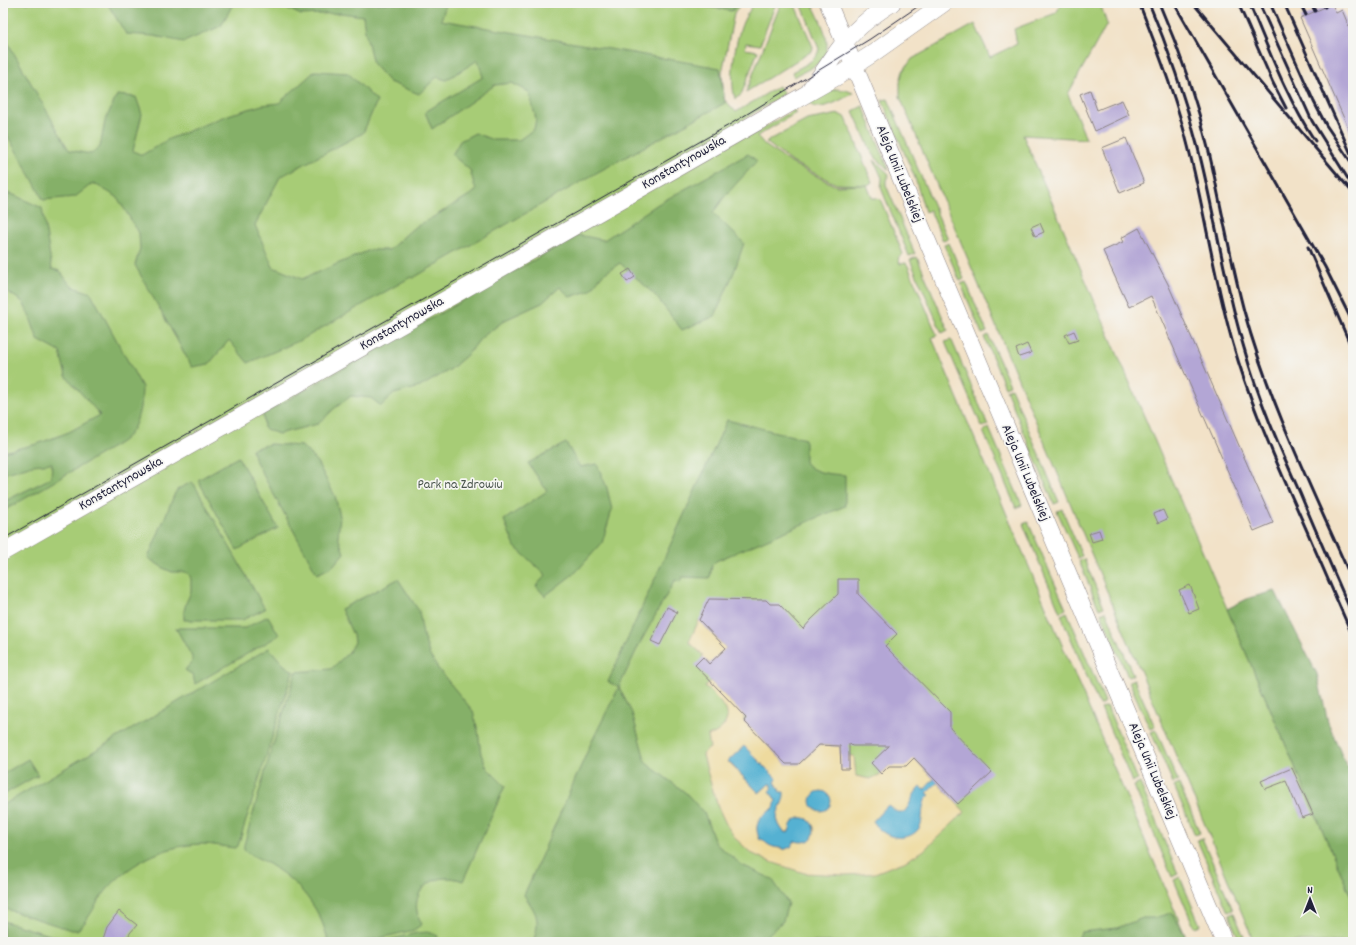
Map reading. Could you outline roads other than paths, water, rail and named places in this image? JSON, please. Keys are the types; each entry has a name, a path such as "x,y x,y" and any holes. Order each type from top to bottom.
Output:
{"main road":[{"name":"Aleja Unii Lubelskiej","path":"828,3 913,209 1224,942"},
{"name":"Konstantynowska","path":"802,96 818,80 844,42 871,17 892,3"},
{"name":"Konstantynowska","path":"3,552 855,66 944,3"}],"water":[{"path":"744,746 777,779 775,782 780,792 784,792 784,798 777,815 779,826 784,832 788,833 792,823 795,820 802,818 808,819 812,823 814,829 813,835 810,839 804,842 795,841 791,847 783,850 783,848 771,846 762,839 760,840 757,825 765,814 774,808 776,800 769,791 772,788 772,784 769,784 759,793 728,761"},
{"path":"934,779 938,782 927,793 930,795 925,801 921,824 915,833 905,837 893,837 879,829 873,821 888,805 897,812 904,812 917,790 920,787 924,790"},
{"path":"821,791 828,794 831,801 828,808 821,811 814,808 811,801 814,794"}],"tram line":[{"path":"3,539 729,125 870,39 923,3"}],"railway":[{"path":"1139,3 1178,110 1194,171 1226,320 1245,382 1275,458 1353,637"},
{"path":"1149,3 1170,56 1193,129 1231,298 1250,367 1262,403 1277,440 1353,616"},
{"path":"1159,3 1181,58 1199,114 1209,152 1239,291 1255,346 1280,415 1353,582"},
{"path":"1174,3 1325,267 1353,323"},
{"path":"1193,3 1353,193"},
{"path":"1238,3 1273,83 1286,108"},
{"path":"1249,3 1287,91 1315,141"},
{"path":"1259,3 1312,121 1350,182"},
{"path":"1270,3 1314,102 1326,125 1353,165"},
{"path":"1284,3 1351,154"},
{"path":"1300,3 1306,15"},
{"path":"1311,3 1315,11"},
{"path":"1323,3 1325,7"},
{"path":"1308,247 1353,351"}],"park label":[{"name":"Park na Zdrowiu","path":"460,485"}]}
